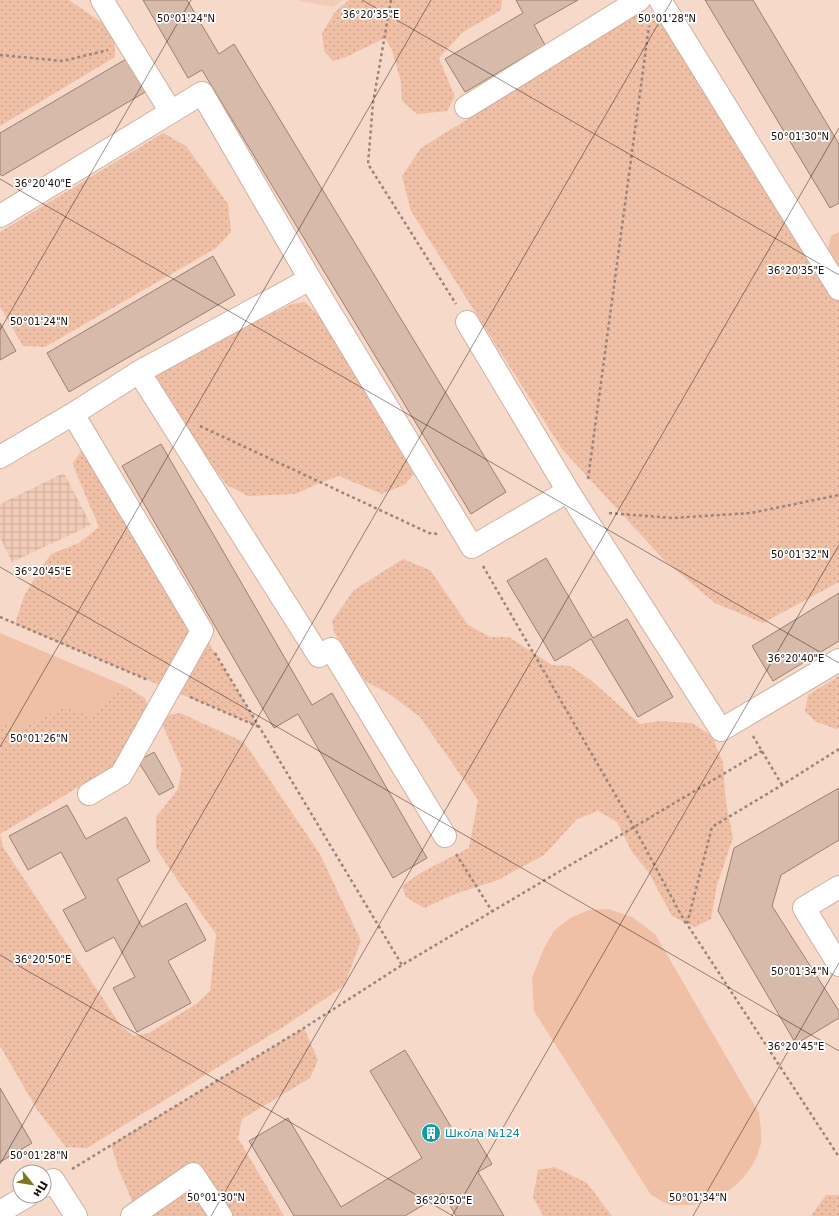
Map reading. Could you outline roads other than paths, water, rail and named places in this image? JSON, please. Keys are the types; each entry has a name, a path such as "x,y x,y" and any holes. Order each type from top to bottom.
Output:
{"lane":[{"path":"102,0 171,112"},
{"path":"466,107 639,0"},
{"path":"660,0 839,289"},
{"path":"0,216 202,93 310,279 469,542 568,491"},
{"path":"0,457 73,414 139,372 310,279"},
{"path":"468,322 568,491 721,730 839,660"},
{"path":"139,372 319,656 331,649 445,836"},
{"path":"73,414 202,631 121,775 89,794"},
{"path":"839,887 804,908 839,965"},
{"path":"132,1216 193,1174 221,1216"},
{"path":"52,1187 76,1216"},
{"path":"0,1212 14,1204"}],"place":[{"name":"Школа №124","path":"431,1133"}]}
